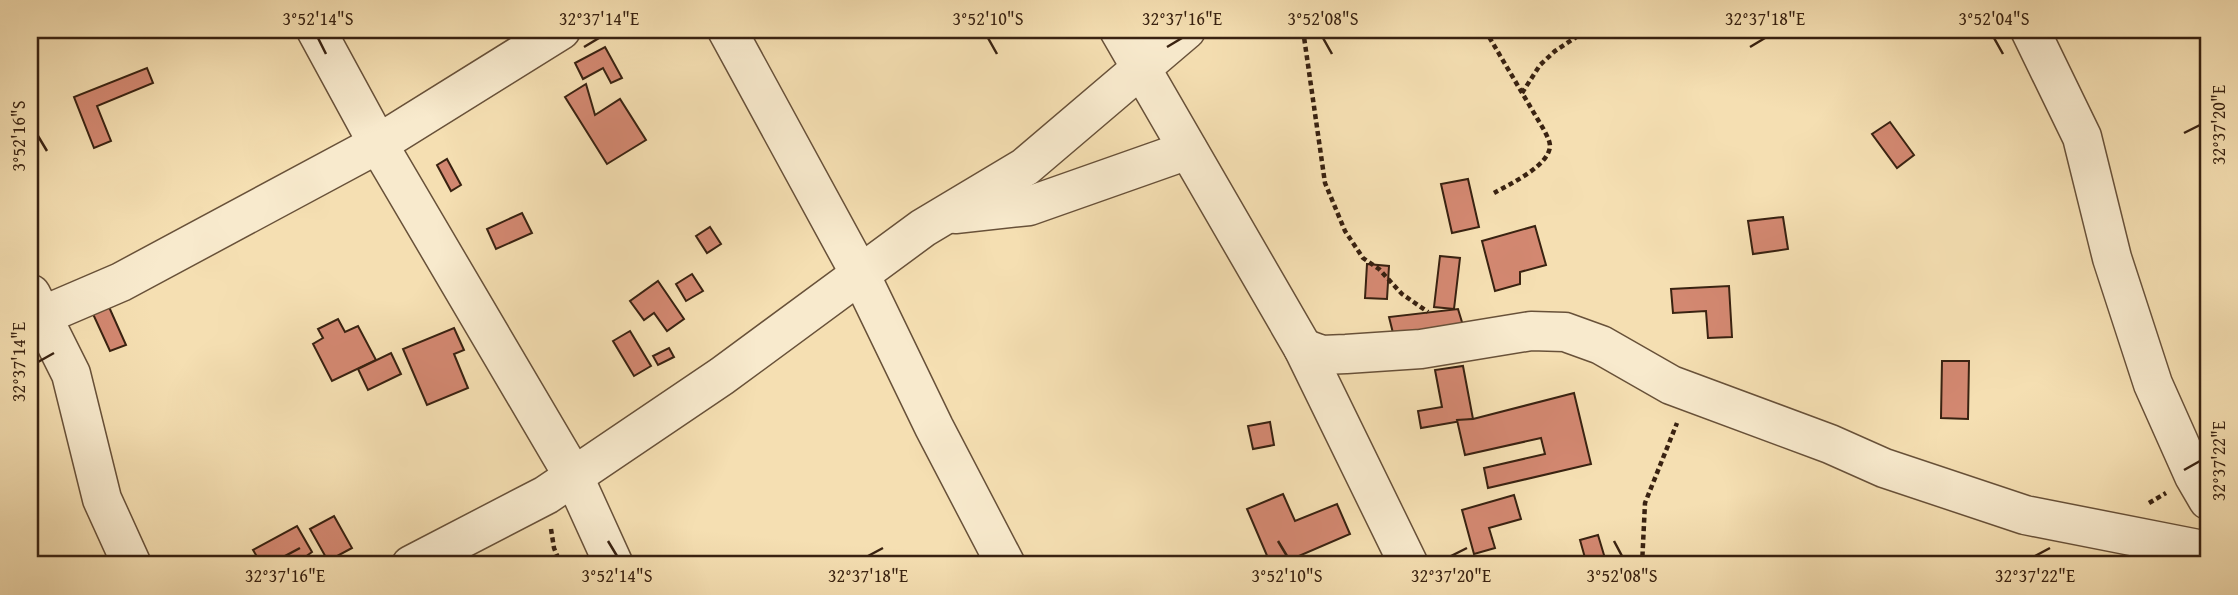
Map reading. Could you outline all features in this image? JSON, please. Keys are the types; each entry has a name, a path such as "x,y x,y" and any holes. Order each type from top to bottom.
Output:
{"street":[{"path":"316,30 378,144 574,478 614,565"},
{"path":"132,565 102,499 71,374 34,310 121,282 378,144 561,30"},
{"path":"727,30 860,274 934,427 1006,565"},
{"path":"1119,30 1303,348 1409,565"},
{"path":"411,565 574,478 722,376 943,216 1025,167 1186,30"},
{"path":"2030,30 2082,137 2112,258 2153,384 2194,476 2208,500"},
{"path":"943,216 1029,206 1188,150"},
{"path":"1303,348 1322,355 1346,354 1421,348 1531,331 1565,332 1601,345 1689,393 1830,444 1884,468 2025,515 2208,551"}],"path":[{"path":"1303,30 1325,183 1345,231 1363,258 1379,269 1402,294 1436,318 1462,342"},
{"path":"1485,30 1544,130 1550,145 1546,157 1534,169 1494,193"},
{"path":"1522,93 1547,58 1587,30"},
{"path":"1642,565 1645,503 1689,393"}],"building":[{"path":"605,47 622,78 611,83 603,68 583,79 575,63"},
{"path":"147,68 153,83 97,106 111,141 94,148 74,97"},
{"path":"586,84 595,115 620,99 646,140 607,164 565,97"},
{"path":"1890,122 1914,155 1897,168 1872,134"},
{"path":"447,159 461,185 451,191 437,165"},
{"path":"1468,179 1479,227 1452,233 1441,184"},
{"path":"522,213 532,233 496,249 487,229"},
{"path":"1783,217 1788,249 1753,254 1748,221"},
{"path":"1535,226 1546,265 1520,272 1520,284 1495,291 1482,241"},
{"path":"710,227 721,244 707,253 696,236"},
{"path":"1440,256 1460,258 1454,309 1434,307"},
{"path":"1367,264 1389,266 1387,299 1365,298"},
{"path":"692,274 703,291 686,301 676,284"},
{"path":"658,281 684,319 667,331 654,313 644,320 630,301"},
{"path":"1729,286 1732,337 1708,338 1706,311 1673,313 1671,289"},
{"path":"109,307 126,345 110,351 93,314"},
{"path":"1458,309 1465,332 1395,341 1389,317"},
{"path":"338,319 345,332 358,326 376,360 332,381 313,344 323,338 318,329"},
{"path":"454,328 464,350 454,354 468,388 427,405 403,349"},
{"path":"630,331 651,366 634,376 613,341"},
{"path":"669,348 674,357 658,365 653,356"},
{"path":"391,353 401,374 368,390 358,369"},
{"path":"1942,361 1969,361 1968,419 1941,418"},
{"path":"1463,366 1473,419 1421,428 1418,411 1442,407 1435,370"},
{"path":"1574,393 1591,464 1488,488 1484,468 1545,454 1541,438 1465,455 1457,420 1473,419"},
{"path":"1270,422 1274,445 1253,449 1248,426"},
{"path":"1283,494 1295,521 1337,504 1350,534 1278,565 1271,565 1247,509"},
{"path":"1514,495 1521,519 1489,528 1495,548 1474,554 1462,510"},
{"path":"334,516 352,548 328,561 310,529"},
{"path":"297,526 312,552 294,565 262,565 253,550"},
{"path":"1598,535 1607,565 1587,565 1580,540"}]}
